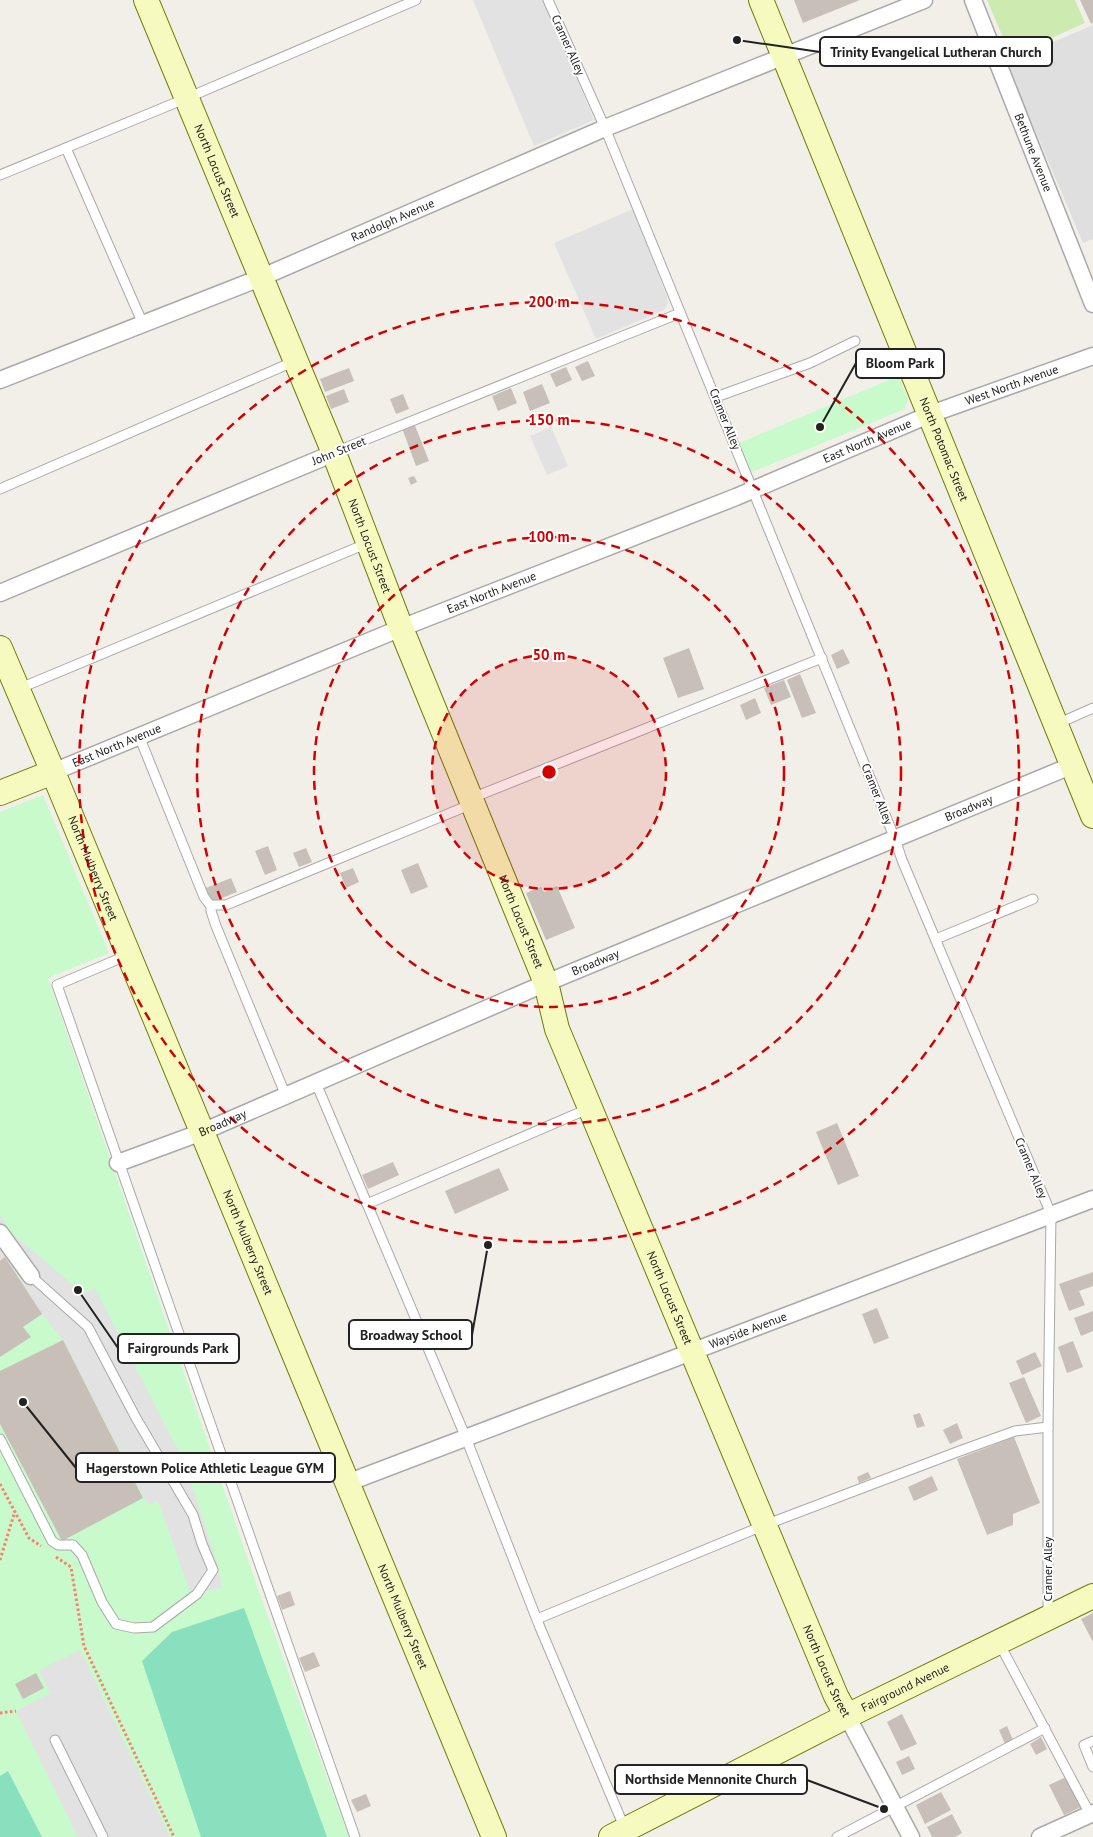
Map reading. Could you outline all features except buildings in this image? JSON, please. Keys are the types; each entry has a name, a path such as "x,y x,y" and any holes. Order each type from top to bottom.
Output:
{"main road":[{"name":"North Locust Street","path":"146,0 260,278 334,452 401,628 546,983 557,1029 836,1696 847,1716"},
{"name":"North Potomac Street","path":"761,0 1093,816"},
{"name":"North Mulberry Street","path":"0,648 494,1837"},
{"path":"0,794 53,772"},
{"name":"Fairground Avenue","path":"622,1835 847,1716 1093,1596"}],"street":[{"name":"Randolph Avenue","path":"0,380 260,278 605,128 904,4 924,0"},
{"name":"Bethune Avenue","path":"973,0 1093,304"},
{"name":"West North Avenue","path":"931,414 1093,356"},
{"name":"East North Avenue","path":"53,772 401,628 754,490 931,414"},
{"name":"John Street","path":"0,593 334,452"},
{"name":"Broadway","path":"118,1163 202,1132 546,983 1073,765"},
{"name":"Wayside Avenue","path":"347,1483 1093,1199"},
{"path":"0,1233 31,1276"},
{"name":"North Locust Street","path":"847,1716 911,1837"},
{"path":"1040,1837 1092,1814"}],"lane":[{"path":"0,175 187,98 416,0"},
{"name":"Cramer Alley","path":"548,0 605,128 754,490 902,860 1051,1214 1048,1619"},
{"path":"66,148 143,324"},
{"name":"John Street","path":"334,452 680,313"},
{"path":"716,397 810,362 855,340"},
{"path":"0,488 295,361"},
{"path":"18,689 368,543"},
{"path":"212,906 226,905 471,801 822,658"},
{"path":"1057,724 1093,708"},
{"path":"139,736 204,897 212,906 211,911 216,926 286,1096"},
{"path":"936,939 1033,899"},
{"path":"128,954 57,985 355,1837"},
{"path":"316,1084 466,1438 622,1835"},
{"path":"366,1204 590,1108"},
{"path":"0,1439 52,1541 58,1545 73,1545 82,1555 102,1602 116,1624 134,1628 153,1627 197,1594 213,1570 193,1516 136,1418 88,1328 31,1276"},
{"path":"537,1619 765,1525 1015,1431 1048,1427"},
{"path":"999,1643 1092,1814"},
{"path":"837,1837 1045,1728"},
{"path":"55,1740 103,1837"},
{"path":"1093,1741 1084,1745 1093,1767"}],"path":[{"path":"0,1484 29,1538 44,1549"},
{"path":"0,1560 15,1511"},
{"path":"52,1554 71,1567 84,1646 174,1837"},
{"path":"0,1713 16,1711"}],"shaded area":[{"path":"473,0 544,0 594,120 534,146"},
{"path":"1093,25 1093,239 1083,243 1006,62"},
{"path":"633,209 668,304 664,310 596,339 554,243"},
{"path":"551,427 568,466 547,475 530,436"},
{"path":"0,1214 9,1231 84,1294 95,1288 186,1466 219,1570 222,1588 191,1594 158,1501 148,1505 63,1340 42,1314 6,1258 0,1261"},
{"path":"80,1650 170,1837 78,1837 16,1711 50,1693 39,1670"}],"green space":[{"path":"987,0 1075,0 1085,23 1011,56"},
{"path":"898,376 908,399 905,409 750,473 737,444"},
{"path":"43,795 109,953 48,978 263,1603 349,1837 0,1837 0,812"},
{"path":"244,1608 327,1837 201,1837 142,1661 172,1632"},
{"path":"8,1771 42,1837 0,1837 0,1776"}],"place":[{"name":"Trinity Evangelical Lutheran Church","path":"737,40"},
{"name":"Bloom Park","path":"820,427"},
{"name":"Broadway School","path":"488,1245"},
{"name":"Fairgrounds Park","path":"78,1290"},
{"name":"Hagerstown Police Athletic League GYM","path":"23,1402"},
{"name":"Northside Mennonite Church","path":"884,1809"}]}
